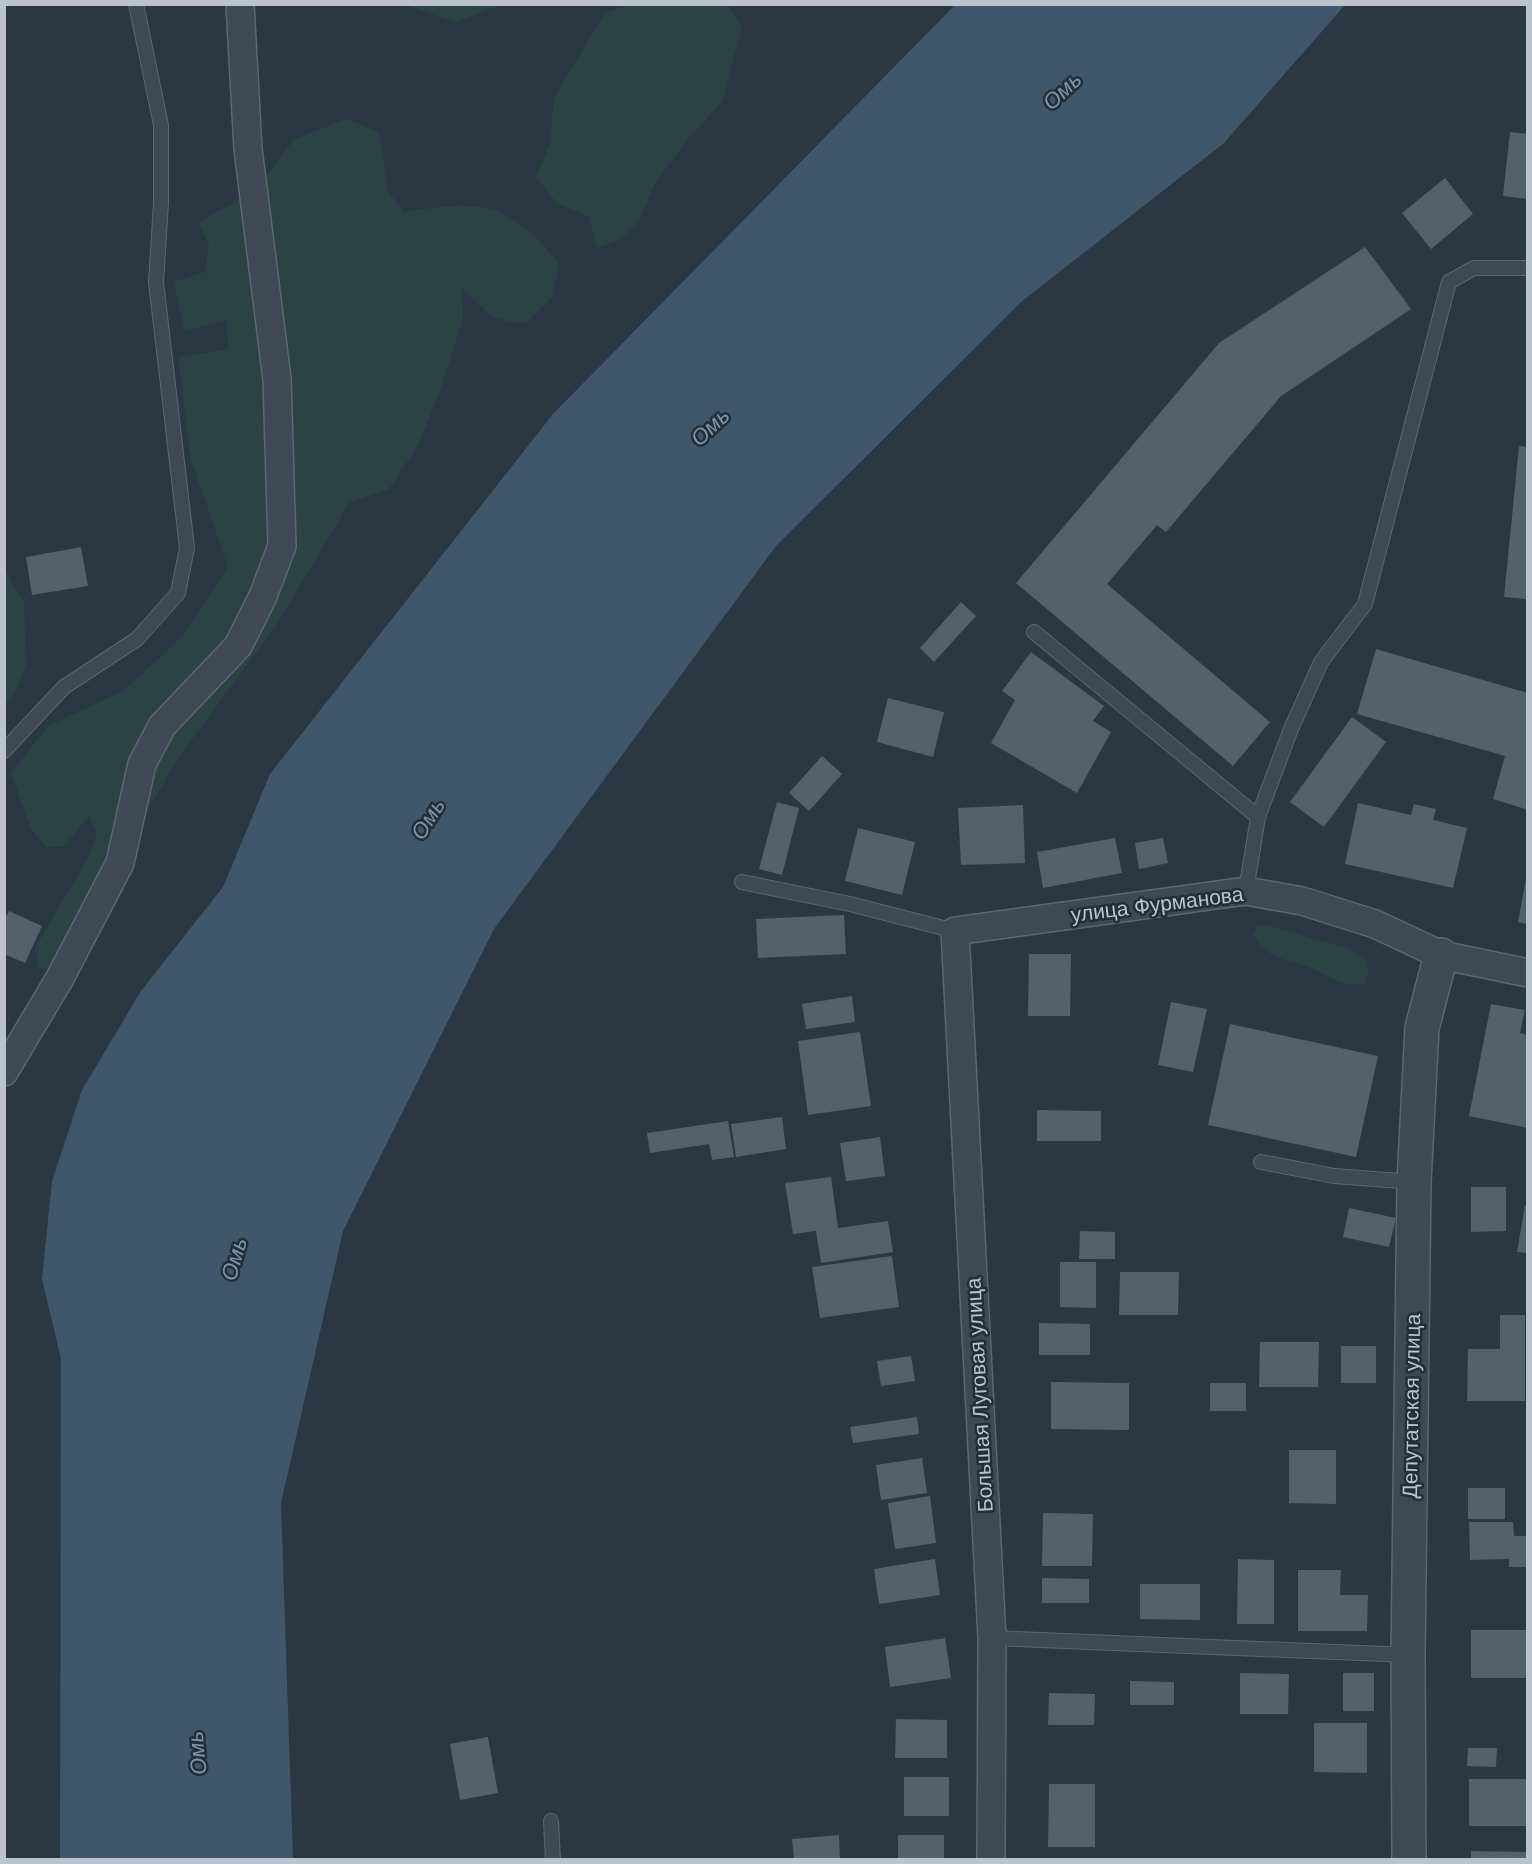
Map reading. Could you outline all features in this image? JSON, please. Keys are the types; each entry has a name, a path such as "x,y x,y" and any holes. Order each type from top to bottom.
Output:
{"street":[{"path":"4,1072 60,978 120,863 142,764 162,726 237,646 263,596 282,546 278,379 248,149 240,4"},
{"name":"улица Фурманова","path":"955,932 1246,891 1302,901 1375,924 1441,955 1527,973"},
{"name":"Большая Луговая улица","path":"955,932 992,1638 991,1860"},
{"name":"Депутатская улица","path":"1409,1860 1408,1655 1414,1182 1422,1028 1441,955"}],"lane":[{"path":"4,751 64,687 137,639 165,608 178,593 187,548 156,282 161,203 161,124 136,4"},
{"path":"1246,891 1258,817 1291,729 1322,662 1365,604 1449,282 1474,268 1527,268"},
{"path":"1034,632 1258,817"},
{"path":"742,882 850,904 955,932"},
{"path":"1261,1162 1334,1176 1414,1182"},
{"path":"992,1638 1408,1655"},
{"path":"551,1821 553,1860"}],"green space":[{"path":"405,4 501,5 455,22"},
{"path":"628,5 728,5 742,27 722,102 687,140 654,185 640,220 621,239 597,248 589,217 556,202 536,177 550,144 554,97 605,13"},
{"path":"347,119 379,132 388,191 404,212 473,206 508,216 524,227 559,264 553,296 525,324 493,318 462,288 463,320 438,397 417,447 389,489 349,503 276,626 179,757 56,962 47,969 39,968 35,948 89,856 97,834 89,816 64,846 46,847 31,829 11,773 48,726 123,691 183,636 228,567 190,457 178,357 228,349 227,320 184,331 174,282 205,272 209,245 198,222 234,203 266,177 294,139"},
{"path":"4,568 24,602 26,665 14,695 5,704"},
{"path":"1258,925 1270,926 1350,949 1366,959 1369,971 1365,984 1343,983 1270,953 1263,949 1253,934"}],"water":[{"name":"Омь","path":"955,5 1345,5 1224,143 1021,302 776,546 494,929 343,1231 281,1503 293,1859 60,1859 61,1359 42,1279 52,1181 82,1090 141,991 223,887 270,774 553,414"}],"building":[{"path":"1510,132 1528,134 1528,199 1503,196"},
{"path":"1445,178 1473,214 1431,249 1402,213"},
{"path":"1365,247 1411,309 1281,396 1166,532 1157,525 1107,584 1270,722 1233,766 1016,583 1219,343"},
{"path":"1519,446 1528,447 1526,599 1504,597"},
{"path":"81,547 88,586 32,595 26,557"},
{"path":"961,602 976,616 934,662 920,648"},
{"path":"1376,649 1528,693 1528,810 1493,799 1505,756 1357,714"},
{"path":"1031,652 1104,706 1093,721 1111,732 1077,793 991,743 1015,700 1002,691"},
{"path":"888,698 944,712 933,757 877,742"},
{"path":"1352,717 1386,742 1324,827 1290,802"},
{"path":"822,756 842,774 809,811 789,793"},
{"path":"777,802 799,808 782,875 759,869"},
{"path":"1358,803 1411,815 1414,804 1436,809 1433,820 1467,828 1453,888 1345,864"},
{"path":"1023,805 1025,863 961,865 958,808"},
{"path":"858,828 915,842 902,895 845,881"},
{"path":"1115,838 1122,873 1043,888 1037,852"},
{"path":"1163,838 1168,863 1139,869 1135,843"},
{"path":"1526,879 1528,879 1528,924 1518,922"},
{"path":"9,911 42,926 25,963 4,954 4,920"},
{"path":"844,915 846,954 758,958 756,919"},
{"path":"1029,954 1071,954 1070,1016 1028,1016"},
{"path":"852,996 855,1022 806,1029 802,1004"},
{"path":"1171,1002 1207,1009 1193,1072 1158,1065"},
{"path":"1491,1004 1525,1010 1520,1033 1528,1035 1528,1128 1469,1116"},
{"path":"1230,1024 1378,1056 1356,1157 1208,1125"},
{"path":"860,1032 871,1106 808,1115 798,1041"},
{"path":"1037,1110 1101,1111 1101,1141 1037,1141"},
{"path":"782,1117 786,1149 736,1157 731,1124"},
{"path":"728,1121 734,1157 712,1160 709,1144 650,1153 647,1133"},
{"path":"880,1137 885,1176 846,1181 840,1143"},
{"path":"831,1177 838,1228 888,1221 893,1252 821,1263 816,1231 793,1234 785,1183"},
{"path":"1471,1187 1506,1187 1506,1231 1471,1232"},
{"path":"1525,1205 1528,1206 1528,1253 1517,1252"},
{"path":"1349,1208 1396,1218 1389,1247 1343,1237"},
{"path":"1080,1231 1115,1232 1115,1259 1079,1259"},
{"path":"892,1256 899,1307 820,1318 812,1267"},
{"path":"1060,1262 1096,1262 1096,1308 1060,1307"},
{"path":"1120,1272 1179,1272 1178,1315 1119,1315"},
{"path":"1500,1315 1525,1315 1525,1401 1467,1401 1468,1349 1500,1349"},
{"path":"1039,1323 1090,1324 1090,1355 1039,1355"},
{"path":"1260,1342 1319,1342 1318,1387 1259,1387"},
{"path":"1341,1346 1376,1346 1376,1383 1341,1383"},
{"path":"911,1356 915,1381 881,1386 877,1361"},
{"path":"1051,1382 1129,1383 1129,1430 1051,1429"},
{"path":"1210,1383 1246,1383 1246,1411 1210,1411"},
{"path":"917,1417 919,1434 853,1443 850,1427"},
{"path":"1289,1450 1336,1450 1336,1504 1289,1503"},
{"path":"922,1458 927,1493 881,1500 876,1465"},
{"path":"1468,1488 1505,1488 1505,1519 1468,1519"},
{"path":"930,1496 936,1543 895,1549 888,1503"},
{"path":"1043,1513 1093,1514 1092,1566 1042,1566"},
{"path":"1469,1522 1513,1522 1514,1536 1528,1536 1528,1567 1509,1567 1509,1559 1470,1560"},
{"path":"935,1559 940,1595 879,1604 874,1569"},
{"path":"1238,1559 1274,1560 1274,1624 1237,1624"},
{"path":"1298,1570 1341,1570 1340,1595 1368,1595 1367,1631 1298,1631"},
{"path":"1042,1578 1089,1579 1089,1603 1042,1603"},
{"path":"1140,1584 1200,1584 1200,1620 1140,1619"},
{"path":"1471,1630 1528,1630 1528,1678 1471,1678"},
{"path":"945,1638 951,1678 890,1687 885,1647"},
{"path":"1240,1673 1289,1674 1288,1714 1240,1714"},
{"path":"1343,1673 1374,1673 1374,1711 1343,1711"},
{"path":"1130,1681 1174,1682 1174,1705 1130,1705"},
{"path":"1049,1693 1095,1694 1094,1725 1048,1725"},
{"path":"896,1719 947,1720 947,1758 895,1758"},
{"path":"1314,1723 1367,1723 1367,1773 1314,1772"},
{"path":"488,1737 498,1793 460,1800 450,1744"},
{"path":"1468,1748 1497,1748 1496,1767 1467,1766"},
{"path":"904,1777 949,1777 949,1816 904,1816"},
{"path":"1469,1779 1528,1779 1528,1826 1469,1826"},
{"path":"1049,1784 1095,1784 1095,1847 1048,1847"},
{"path":"839,1835 840,1860 794,1860 792,1839"},
{"path":"898,1835 944,1835 944,1860 898,1860"},
{"path":"1471,1851 1528,1852 1528,1860 1471,1860"}]}
